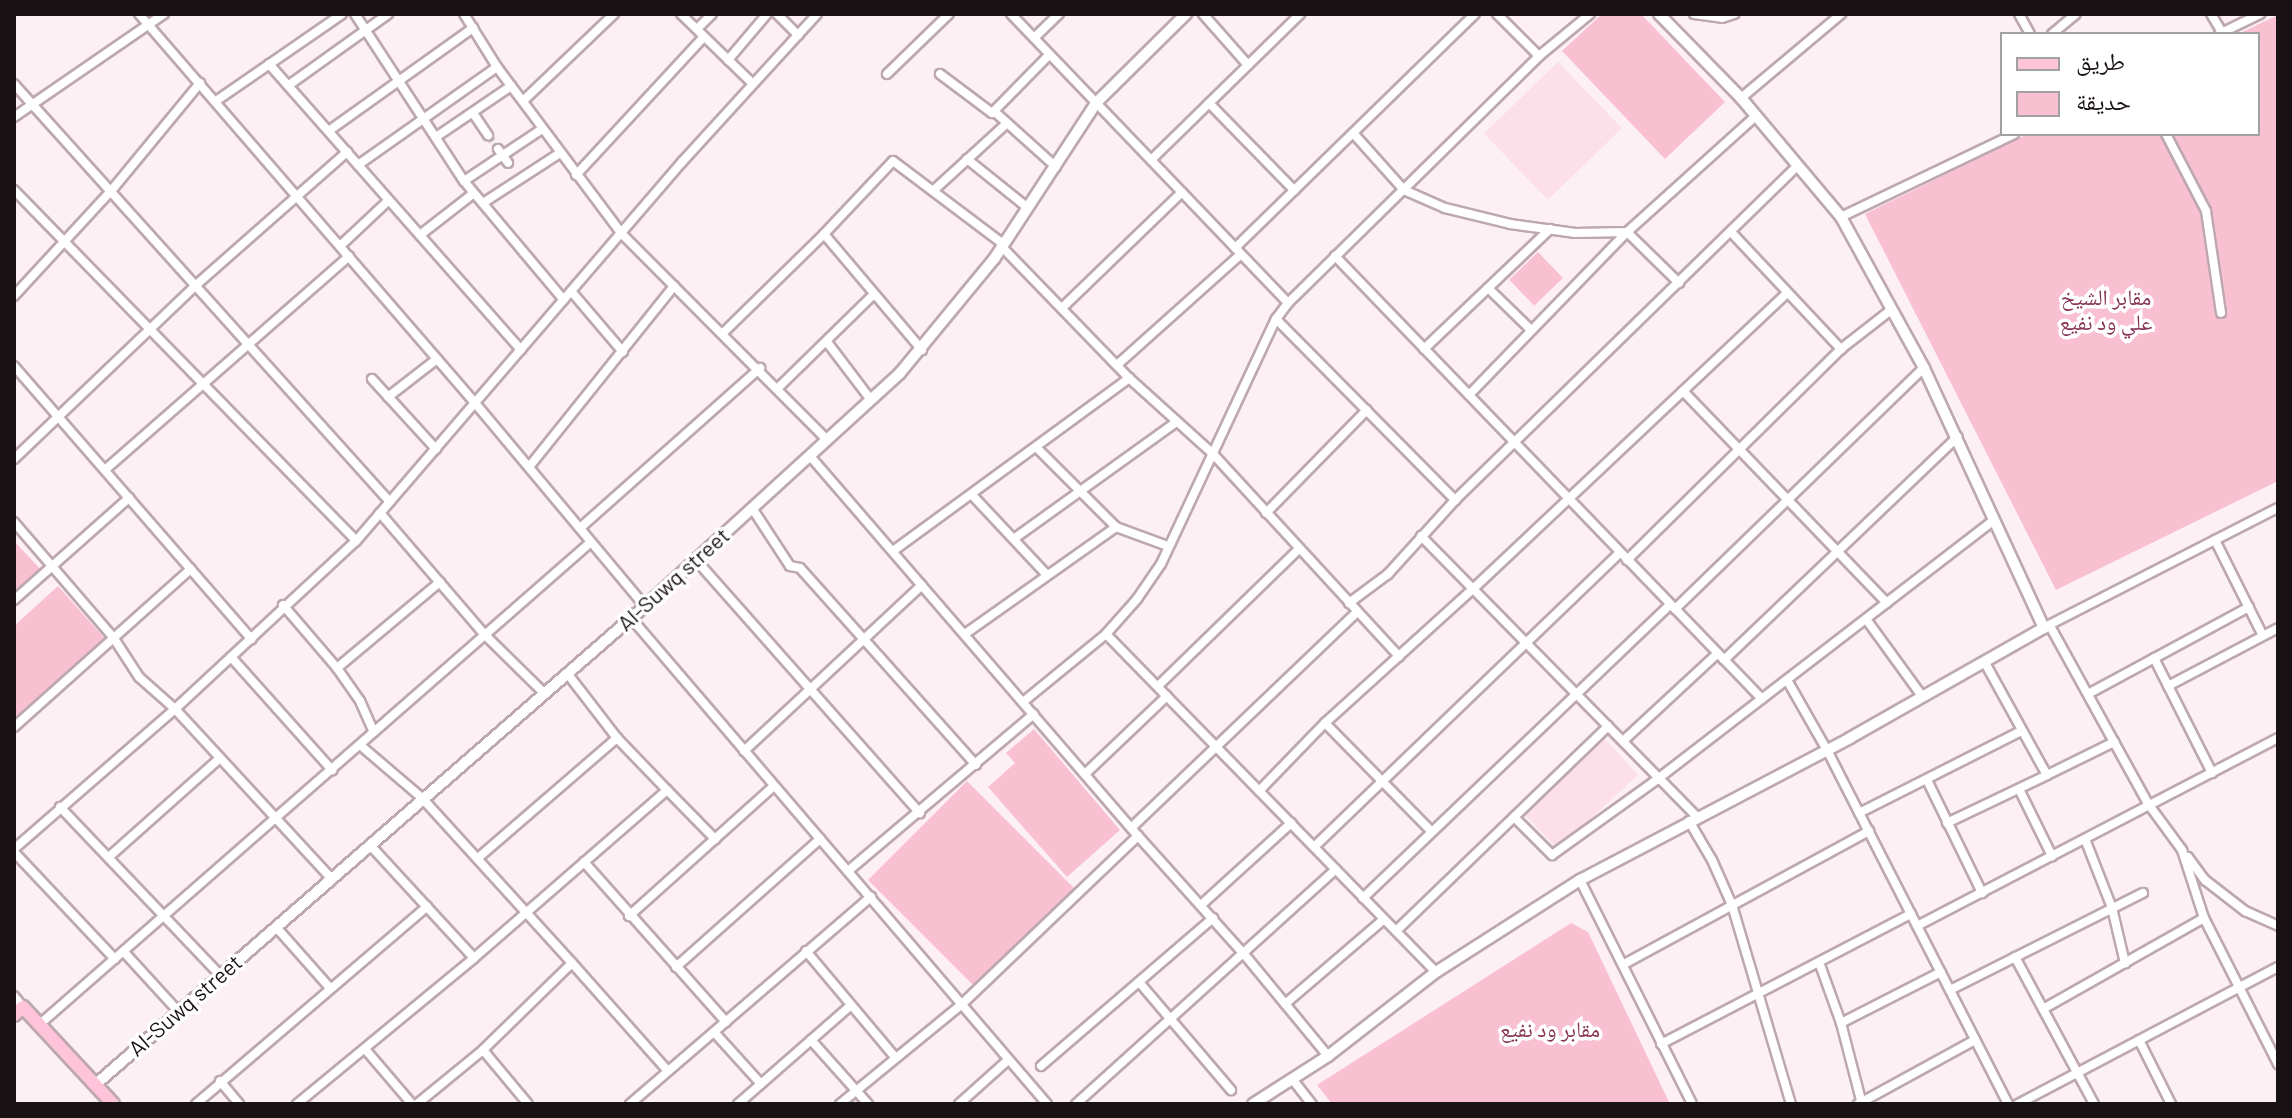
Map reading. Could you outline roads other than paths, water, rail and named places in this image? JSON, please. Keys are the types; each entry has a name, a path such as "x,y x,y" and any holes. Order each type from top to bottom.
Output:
{"main road":[{"path":"17,1006 40,1024 113,1104"}],"street":[{"path":"139,14 475,403 645,606"},
{"path":"14,117 164,14"},
{"path":"322,14 328,24"},
{"path":"216,101 342,14"},
{"path":"355,14 464,181 564,300"},
{"path":"289,85 388,14"},
{"path":"464,14 497,67 621,233 760,368 827,440"},
{"path":"523,101 614,14"},
{"path":"681,14 753,84"},
{"path":"697,29 712,14"},
{"path":"728,60 767,14"},
{"path":"777,14 798,35"},
{"path":"115,959 14,850 175,709 283,605 356,541 621,233 817,14"},
{"path":"887,74 949,14"},
{"path":"1011,14 1288,303"},
{"path":"1034,38 1059,14"},
{"name":"Al-Suwq street","path":"95,1085 177,1010 371,846 543,692 645,606 922,350 1003,245 1096,103 1186,14"},
{"path":"1203,14 1248,65"},
{"path":"1151,160 1300,14"},
{"path":"1117,365 1238,251 1294,190 1475,14"},
{"path":"1497,14 1539,56"},
{"path":"1023,702 1106,634 1137,599 1168,546 1276,319 1288,303 1539,56 1590,14"},
{"path":"1659,14 1741,98 1841,217 1875,272 1891,310 1924,368 2047,627 2149,805 2205,880 2235,904 2278,926"},
{"path":"1694,14 1722,18 1734,14"},
{"path":"1741,98 1841,14"},
{"path":"2019,14 2029,32"},
{"path":"2054,32 2076,14"},
{"path":"2211,14 2220,32"},
{"path":"2223,32 2260,14"},
{"path":"330,130 473,28"},
{"path":"576,175 704,37"},
{"path":"995,112 1049,55"},
{"path":"269,64 521,350"},
{"path":"358,165 497,67"},
{"path":"940,74 986,112 995,112 1056,167"},
{"path":"14,296 111,191 200,83"},
{"path":"14,84 390,502"},
{"path":"436,137 511,86"},
{"path":"1209,103 1294,190"},
{"path":"473,113 488,135"},
{"path":"1469,395 1627,232 1756,116"},
{"path":"934,190 1007,123"},
{"path":"464,181 542,129"},
{"path":"1353,133 1404,190 1445,208 1550,229 1627,232 1679,283"},
{"path":"1841,217 2010,136"},
{"path":"2167,136 2206,211 2221,313"},
{"path":"14,459 195,286 347,152"},
{"path":"483,203 517,176 560,153"},
{"path":"967,159 1028,208"},
{"path":"723,333 893,161 1003,245 1129,378 1175,423 1213,454 1399,656"},
{"path":"1349,603 1388,574 1455,500 1798,165"},
{"path":"14,190 356,541"},
{"path":"1063,307 1182,192"},
{"path":"420,235 474,193"},
{"path":"340,246 389,200"},
{"path":"1424,349 1550,229"},
{"path":"1731,232 1841,349"},
{"path":"824,234 922,350"},
{"path":"106,469 349,256"},
{"path":"1335,256 1762,699"},
{"path":"529,467 674,286"},
{"path":"1488,288 1531,330"},
{"path":"571,291 623,352"},
{"path":"1259,791 1325,723 1474,588 1787,293"},
{"path":"778,388 874,294"},
{"path":"1627,560 1841,349 1891,310"},
{"path":"1276,319 1455,500"},
{"path":"827,342 871,400"},
{"path":"388,397 437,359"},
{"path":"14,366 251,639"},
{"path":"580,528 760,368"},
{"path":"1363,898 1431,831 1788,500 1924,368"},
{"path":"893,551 973,496 1129,378"},
{"path":"372,379 436,449"},
{"path":"1683,391 1887,603"},
{"path":"1266,513 1367,410"},
{"path":"1015,538 1175,423"},
{"path":"1623,741 1721,657 1957,437"},
{"path":"1036,447 1116,527 1168,546"},
{"path":"810,456 1131,828 1213,918 1328,1056"},
{"path":"973,496 1047,575"},
{"path":"14,600 129,498"},
{"path":"752,508 790,566 800,568 976,765"},
{"path":"1253,1104 1328,1056 1436,972 1580,880 1827,750 2047,627 2278,508"},
{"path":"380,513 485,635 543,692"},
{"path":"1514,817 1552,855 1659,778 1994,520"},
{"path":"14,522 113,637 139,677 175,709 332,879"},
{"path":"965,634 1116,527"},
{"path":"1421,536 1659,778 1693,819 1732,905 1791,1104"},
{"path":"2215,540 2263,636"},
{"path":"40,1024 591,542"},
{"path":"1158,686 1299,549"},
{"path":"1314,847 1620,553"},
{"path":"696,560 920,813"},
{"path":"14,727 191,569"},
{"path":"337,668 440,582"},
{"path":"744,751 810,686 922,585"},
{"path":"283,605 337,668 360,701 374,732"},
{"path":"2088,694 2249,607"},
{"path":"1131,828 1357,612"},
{"path":"631,618 871,897 1007,1061 1047,1104"},
{"path":"1866,619 1922,696"},
{"path":"2168,686 2278,628"},
{"path":"1106,634 1436,972"},
{"path":"231,657 332,770"},
{"path":"2154,658 2212,773"},
{"path":"1984,661 2047,775"},
{"path":"567,673 617,738 715,839"},
{"path":"1787,680 1827,750 2008,1104"},
{"path":"1085,774 1167,696"},
{"path":"848,871 1034,714"},
{"path":"1325,723 1431,831"},
{"path":"1396,931 1608,726"},
{"path":"1859,813 2021,731"},
{"path":"478,858 617,738"},
{"path":"1917,926 2278,738"},
{"path":"1947,823 2114,742"},
{"path":"360,745 422,798 668,1071"},
{"path":"110,856 220,758"},
{"path":"1927,780 1982,893"},
{"path":"629,916 774,786"},
{"path":"2019,789 2052,856"},
{"path":"297,1104 474,958 667,790"},
{"path":"60,807 110,856 220,975"},
{"path":"1201,905 1291,823"},
{"path":"1624,964 1869,831"},
{"path":"840,1104 961,1005 1138,836"},
{"path":"676,967 820,839"},
{"path":"2085,839 2112,908 2125,963"},
{"path":"371,846 474,958"},
{"path":"2182,850 2204,918 2278,1064"},
{"path":"584,862 726,1022"},
{"path":"1076,1104 1336,869"},
{"path":"1580,880 1692,1104"},
{"path":"1950,990 2143,893"},
{"path":"630,1104 871,897"},
{"path":"196,1104 427,907"},
{"path":"1661,1044 1911,914"},
{"path":"1041,1066 1213,918"},
{"path":"2043,1009 2204,918"},
{"path":"1285,1004 1384,919"},
{"path":"276,927 330,988"},
{"path":"806,951 895,1057"},
{"path":"124,952 177,1010"},
{"path":"2015,957 2094,1104"},
{"path":"1819,962 1841,1023 1861,1103 1975,1040"},
{"path":"365,1049 421,1103 483,1050 572,963"},
{"path":"2018,1104 2278,967"},
{"path":"1841,1023 1941,972"},
{"path":"1139,982 1231,1090"},
{"path":"738,1104 851,1005"},
{"path":"714,1032 761,1084"},
{"path":"811,1040 868,1104"},
{"path":"2139,1040 2171,1104"},
{"path":"483,1050 528,1104"},
{"path":"959,1104 1007,1061"},
{"path":"1293,1080 1312,1104"},
{"path":"220,1081 239,1104"}],"tunnel":[{"path":"488,135 498,149"}],"park label":[{"name":"مقابر الشيخ علي ود نفيع","path":"2106,308"},
{"name":"مقابر ود نفيع","path":"1550,1029"}]}
